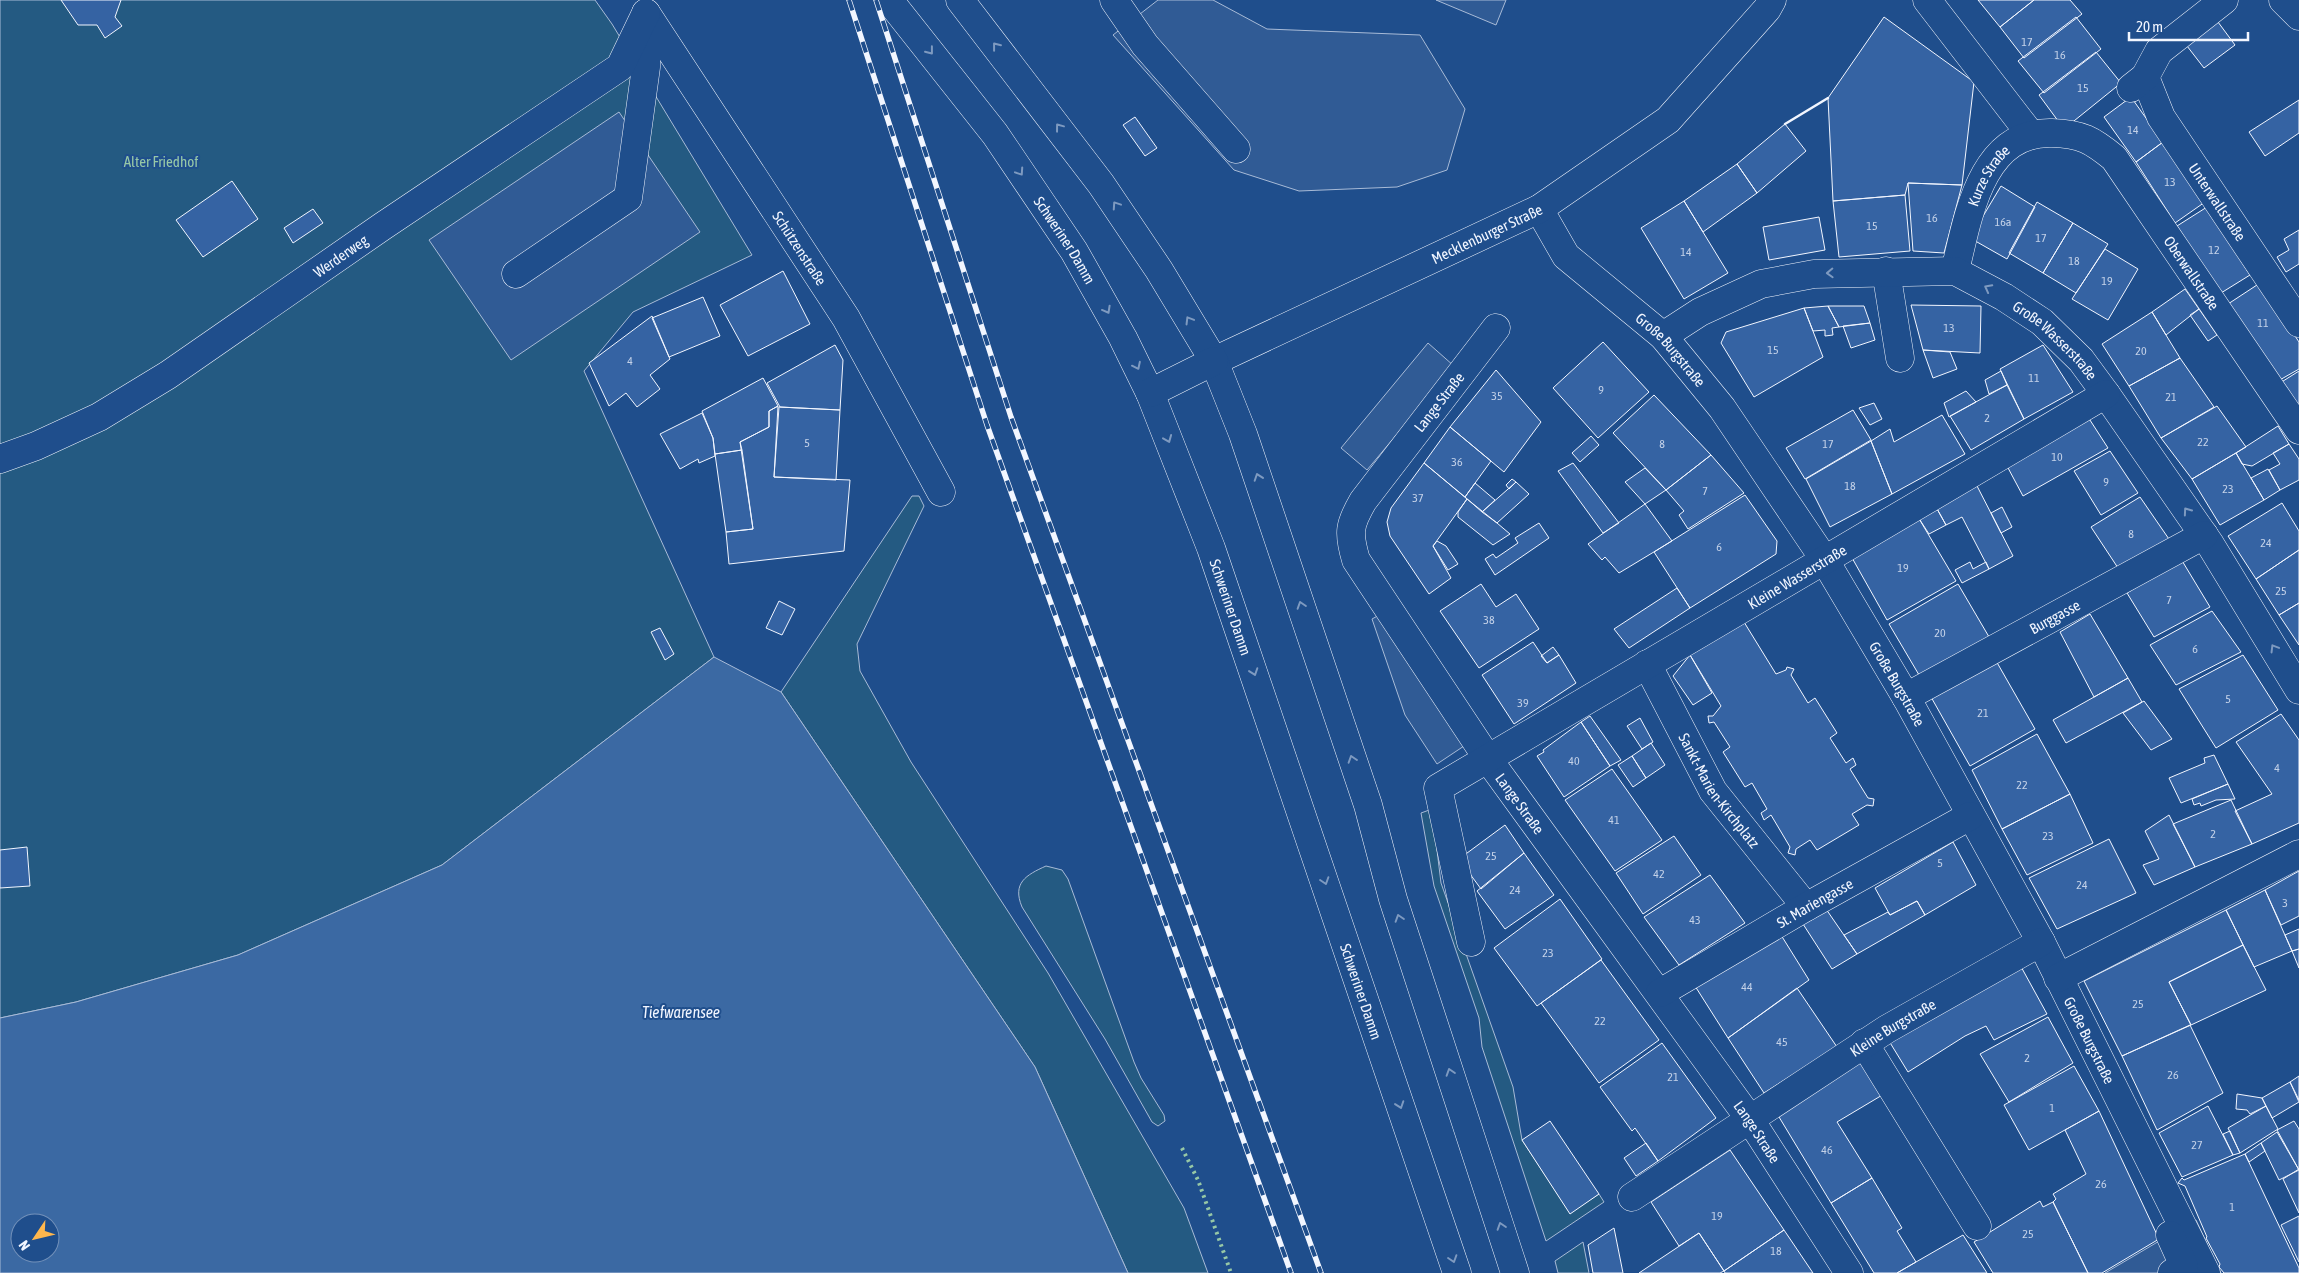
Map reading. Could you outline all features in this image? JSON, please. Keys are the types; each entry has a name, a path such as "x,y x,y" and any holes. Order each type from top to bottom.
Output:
{"street":[{"name":"Schweriner Damm","path":"889,0 995,134 1074,251 1123,338 1150,393 1214,557 1457,1273"},
{"path":"960,0 1101,184 1159,270 1214,362 1243,434 1368,805 1393,899 1515,1273"},
{"path":"1114,0 1145,45 1236,148"},
{"name":"Mecklenburger Straße","path":"1150,393 1539,209 1668,120 1767,10 1772,0"},
{"path":"1928,0 2030,134"},
{"name":"Unterwallstraße","path":"2224,0 2159,51 2138,82 2299,323"},
{"path":"2283,0 2299,16"},
{"path":"516,274 628,198 646,67 646,12"},
{"name":"Werderweg","path":"0,459 36,446 99,417 168,375 383,226 620,67 646,12"},
{"name":"Schützenstraße","path":"646,12 846,318 941,492"},
{"name":"Kurze Straße","path":"1955,271 1972,202 1994,159 2012,143 2030,134 2071,134"},
{"name":"Oberwallstraße","path":"2071,134 2094,141 2114,158 2299,430"},
{"name":"Große Burgstraße","path":"1539,209 1566,256 1663,336 1722,408 1824,559 1906,697 2041,942 2206,1273"},
{"path":"1886,271 1900,358"},
{"name":"Große Wasserstraße","path":"1663,336 1700,312 1762,284 1814,274 1955,271 2004,296 2042,322 2081,360 2204,535 2299,690"},
{"name":"Lange Straße","path":"1496,328 1363,501 1352,520 1350,539 1356,560 1488,759 1660,993 1749,1118 1849,1273"},
{"name":"Kleine Wasserstraße","path":"1471,942 1438,788 2106,394"},
{"name":"Burggasse","path":"1906,697 2204,535"},
{"name":"Sankt-Marien-Kirchplatz","path":"1647,664 1713,791 1806,907"},
{"name":"St. Mariengasse","path":"1660,993 1806,907 1970,816"},
{"path":"2058,978 2299,854"},
{"name":"Kleine Burgstraße","path":"1632,1197 1864,1043 2041,942"},
{"path":"1864,1043 1976,1226"},
{"path":"2172,1273 2184,1266 2170,1235 2173,1207"}],"green space":[{"name":"Alter Friedhof","path":"0,0 595,0 612,24 752,255 633,312 584,371 714,657 442,865 238,955 76,1002 0,1018"},
{"path":"912,496 919,496 924,506 857,644 860,671 911,762 1048,973 1184,1208 1208,1273 1128,1273 1035,1067 781,692"},
{"path":"1432,809 1441,883 1513,1087 1522,1140 1570,1213 1599,1194 1604,1202 1546,1241 1482,1047 1479,1018 1434,886 1421,813"},
{"path":"1046,866 1062,870 1068,879 1134,1062 1141,1078 1164,1115 1165,1121 1158,1126 1152,1122 1105,1039 1022,907 1019,899 1020,886 1032,873"},
{"path":"1583,1242 1589,1273 1558,1273 1555,1261"}],"shaded area":[{"path":"1158,0 1213,0 1267,29 1420,35 1465,109 1447,170 1397,187 1299,191 1234,170 1113,35"},
{"path":"1436,0 1506,0 1496,25"},
{"path":"619,112 700,232 511,360 429,240"},
{"path":"1428,343 1454,366 1367,470 1341,448"},
{"path":"1381,614 1467,744 1437,764 1405,715 1372,619"},
{"path":"2196,1220 2221,1273 2105,1273 2183,1227"}],"water":[{"name":"Tiefwarensee","path":"714,657 781,692 1035,1067 1128,1273 0,1273 0,1018 76,1002 238,955 442,865"}],"building":[{"path":"61,0 121,0 115,17 122,26 105,38 97,25 78,25"},
{"path":"1978,0 2034,0 2000,27"},
{"path":"2034,0 2070,0 2082,14 2024,58 2000,27"},
{"path":"1884,17 1974,82 1962,185 1908,183 1905,195 1833,201 1828,98"},
{"path":"2076,17 2101,49 2044,93 2018,61"},
{"path":"2218,22 2235,45 2204,68 2187,46"},
{"path":"2096,52 2121,83 2064,129 2039,95"},
{"path":"2131,97 2163,142 2136,162 2104,117"},
{"path":"2299,100 2299,133 2265,156 2249,132"},
{"path":"1135,117 1157,148 1145,156 1123,125"},
{"path":"1785,124 1806,151 1757,193 1737,164"},
{"path":"2163,142 2205,202 2175,223 2136,162"},
{"path":"1737,164 1757,193 1703,232 1684,201"},
{"path":"232,181 258,219 203,257 176,220"},
{"path":"1908,183 1962,185 1944,253 1913,251"},
{"path":"2001,186 2035,207 2007,259 1970,238"},
{"path":"1905,195 1910,251 1839,257 1833,201"},
{"path":"1684,201 1728,273 1684,299 1641,228"},
{"path":"2037,202 2073,223 2043,273 2009,253"},
{"path":"2207,207 2250,275 2221,293 2177,226"},
{"path":"313,209 323,223 293,243 284,228"},
{"path":"1819,217 1825,250 1769,260 1763,227"},
{"path":"2073,223 2108,244 2076,293 2043,273"},
{"path":"2299,230 2299,264 2286,272 2277,257 2289,250 2284,239"},
{"path":"2105,249 2138,269 2108,320 2072,299"},
{"path":"783,271 810,324 748,356 720,305"},
{"path":"2260,283 2299,342 2299,369 2278,381 2228,304"},
{"path":"2185,289 2199,309 2166,335 2152,312"},
{"path":"703,297 720,336 669,357 652,318"},
{"path":"1911,305 1981,306 1980,353 1923,350"},
{"path":"1828,306 1864,306 1870,323 1839,327"},
{"path":"1828,306 1839,327 1832,328 1833,335 1825,336 1825,330 1813,331 1804,308"},
{"path":"1804,308 1823,357 1754,397 1721,343 1726,332"},
{"path":"2199,309 2217,335 2208,341 2190,315"},
{"path":"2152,312 2180,358 2129,386 2102,344"},
{"path":"652,316 670,359 650,375 660,389 637,407 626,393 609,406 589,363"},
{"path":"1870,323 1875,340 1851,348 1843,326"},
{"path":"1603,342 1649,392 1598,438 1553,388"},
{"path":"835,345 843,360 840,410 780,407 767,383"},
{"path":"2043,345 2073,392 2024,419 2000,369"},
{"path":"1923,350 1950,352 1957,369 1933,378"},
{"path":"2180,358 2214,407 2161,438 2129,386"},
{"path":"1496,370 1541,422 1504,472 1450,427"},
{"path":"2001,371 2007,385 1989,394 1985,380"},
{"path":"2299,371 2299,411 2280,383"},
{"path":"763,378 778,406 769,411 769,427 740,442 742,450 715,454 713,438 702,411"},
{"path":"2007,385 2024,419 1971,450 1950,416"},
{"path":"1966,391 1976,402 1949,417 1944,403"},
{"path":"1654,395 1711,455 1666,490 1613,433"},
{"path":"1874,403 1882,419 1870,425 1859,408"},
{"path":"778,406 774,477 850,480 844,551 729,564 726,532 753,529 740,442 769,427 769,411"},
{"path":"2217,406 2246,447 2192,479 2161,438"},
{"path":"779,407 840,410 836,480 774,477"},
{"path":"1853,410 1871,440 1805,479 1786,448"},
{"path":"702,413 713,438 715,456 699,463 698,459 680,469 660,434"},
{"path":"1942,415 1965,454 1892,494 1871,441 1890,429 1894,442"},
{"path":"2088,417 2108,448 2023,496 2007,466"},
{"path":"2278,426 2289,444 2252,466 2242,464 2236,453"},
{"path":"1450,427 1491,461 1465,497 1424,463"},
{"path":"1591,436 1599,445 1580,462 1572,453"},
{"path":"1871,441 1892,494 1830,527 1806,479"},
{"path":"2289,444 2299,459 2299,480 2280,490 2269,470 2280,464 2273,453"},
{"path":"742,450 753,529 726,532 715,454"},
{"path":"2110,451 2138,493 2101,515 2074,471"},
{"path":"2236,453 2264,500 2220,525 2192,479"},
{"path":"1711,455 1744,493 1688,529 1679,515 1684,511 1666,490"},
{"path":"1424,463 1467,499 1433,546 1451,578 1429,594 1390,536 1387,522 1391,508"},
{"path":"1573,463 1619,523 1603,533 1558,471"},
{"path":"1645,468 1666,490 1645,504 1625,482"},
{"path":"2268,469 2280,490 2264,500 2251,478"},
{"path":"1512,479 1516,482 1509,489 1506,485"},
{"path":"1516,482 1529,494 1497,523 1482,512"},
{"path":"1475,483 1495,500 1482,512 1465,497"},
{"path":"1976,484 2013,556 1989,569 1962,517 1946,525 1936,507"},
{"path":"1745,495 1777,541 1776,554 1690,608 1654,552"},
{"path":"2140,497 2171,542 2120,571 2091,527"},
{"path":"1467,499 1510,534 1493,545 1458,517 1458,512"},
{"path":"2282,503 2299,531 2299,550 2256,579 2228,536"},
{"path":"1645,504 1672,541 1619,573 1605,557 1602,560 1588,544"},
{"path":"1936,507 1946,525 1929,534 1918,517"},
{"path":"2002,507 2012,527 2001,533 1991,513"},
{"path":"1918,517 1956,581 1887,620 1851,556"},
{"path":"1539,523 1549,538 1495,575 1485,559 1493,554 1496,558 1518,543 1515,538"},
{"path":"1437,541 1446,546 1458,564 1448,570 1433,546"},
{"path":"2299,550 2299,603 2279,615 2256,579"},
{"path":"2181,559 2210,607 2154,637 2127,593"},
{"path":"1970,562 1973,569 1986,562 1989,569 1962,583 1955,570"},
{"path":"1481,584 1496,607 1516,594 1539,629 1479,668 1440,611"},
{"path":"1958,584 1992,642 1922,680 1889,624"},
{"path":"1677,588 1690,608 1629,648 1614,629"},
{"path":"779,601 795,609 782,635 766,628"},
{"path":"2299,603 2299,645 2279,615"},
{"path":"2212,611 2241,652 2176,685 2150,645"},
{"path":"2090,614 2128,678 2094,697 2060,632"},
{"path":"1744,622 1776,674 1786,670 1787,667 1794,669 1791,675 1808,703 1815,698 1837,733 1830,738 1846,763 1853,758 1856,765 1850,769 1868,798 1874,799 1873,806 1867,805 1852,814 1859,825 1817,850 1810,840 1796,849 1795,855 1788,853 1790,847 1771,815 1764,820 1761,813 1767,809 1752,783 1745,787 1723,752 1730,747 1714,722 1709,723 1708,716 1713,716 1721,706 1690,655"},
{"path":"660,628 674,654 665,660 651,632"},
{"path":"1533,642 1547,663 1559,655 1576,683 1514,724 1482,675"},
{"path":"1553,647 1559,655 1547,663 1541,656"},
{"path":"1690,655 1712,693 1693,705 1673,676"},
{"path":"2243,655 2278,710 2216,748 2179,689"},
{"path":"1995,659 2035,729 1970,766 1931,697"},
{"path":"2128,678 2142,702 2066,743 2053,720"},
{"path":"2144,701 2172,739 2151,750 2123,713"},
{"path":"2281,714 2299,740 2299,823 2252,844 2235,811 2272,794 2236,742"},
{"path":"1590,716 1621,760 1610,766 1581,722"},
{"path":"1640,718 1653,742 1642,749 1627,726"},
{"path":"1581,722 1610,766 1564,797 1537,756"},
{"path":"2037,734 2070,794 2002,829 1972,770"},
{"path":"1651,743 1665,765 1646,778 1632,756"},
{"path":"2214,755 2228,784 2181,803 2169,778 2205,763 2204,758"},
{"path":"1632,756 1646,778 1633,787 1618,765"},
{"path":"1612,769 1662,840 1615,871 1565,800"},
{"path":"2228,784 2235,799 2216,800 2201,806 2200,803 2194,805 2192,799"},
{"path":"2070,794 2093,843 2027,875 2002,829"},
{"path":"2231,800 2252,844 2195,867 2173,824"},
{"path":"2169,815 2195,867 2154,885 2143,865 2159,859 2145,831"},
{"path":"1505,825 1524,853 1481,889 1459,859"},
{"path":"1674,836 1701,875 1643,914 1616,873"},
{"path":"2109,839 2136,893 2057,929 2029,878"},
{"path":"1953,842 1976,885 1925,915 1917,901 1890,915 1875,888"},
{"path":"27,847 30,886 0,888 0,850"},
{"path":"1524,853 1554,895 1505,929 1477,891"},
{"path":"2299,871 2299,916 2281,925 2265,890"},
{"path":"1710,875 1745,923 1679,965 1644,917"},
{"path":"2265,890 2292,951 2254,967 2226,910"},
{"path":"1560,899 1602,959 1537,1006 1494,948"},
{"path":"1917,901 1925,915 1857,954 1844,935 1888,912 1890,915"},
{"path":"1826,909 1857,954 1832,969 1803,924"},
{"path":"2226,910 2243,945 2169,982 2191,1025 2122,1056 2084,981"},
{"path":"2299,929 2299,949 2292,951 2285,935"},
{"path":"1781,935 1809,980 1728,1038 1695,986"},
{"path":"2243,945 2266,990 2191,1025 2169,982"},
{"path":"2299,949 2299,968 2292,951"},
{"path":"1601,960 1659,1040 1599,1083 1541,1003"},
{"path":"2019,963 2047,1014 1994,1040 1986,1026 1965,1036 1908,1072 1889,1041"},
{"path":"1797,988 1837,1047 1764,1093 1728,1038"},
{"path":"2048,1017 2073,1063 2009,1102 1980,1054"},
{"path":"2190,1025 2223,1093 2157,1130 2122,1056"},
{"path":"1662,1043 1716,1118 1658,1161 1635,1128 1632,1131 1600,1087"},
{"path":"1862,1059 1884,1094 1837,1122 1872,1178 1831,1203 1776,1112"},
{"path":"2074,1066 2099,1111 2029,1150 2004,1105"},
{"path":"2299,1076 2299,1100 2290,1082"},
{"path":"2290,1082 2299,1102 2272,1118 2262,1098"},
{"path":"2237,1094 2262,1098 2266,1106 2250,1114 2247,1110 2236,1109"},
{"path":"2208,1106 2233,1155 2182,1177 2159,1133"},
{"path":"2266,1106 2278,1129 2240,1153 2228,1128"},
{"path":"2099,1111 2159,1239 2102,1273 2088,1273 2053,1202 2056,1199 2053,1194 2086,1174 2065,1130"},
{"path":"1550,1121 1599,1194 1570,1214 1522,1140"},
{"path":"2294,1121 2299,1129 2299,1170 2277,1130"},
{"path":"2230,1131 2240,1153 2233,1155 2223,1134"},
{"path":"2277,1132 2299,1170 2279,1180 2261,1143"},
{"path":"1646,1143 1658,1161 1636,1176 1624,1158"},
{"path":"2261,1143 2265,1151 2249,1162 2245,1154"},
{"path":"1730,1150 1784,1230 1724,1271 1699,1233 1679,1246 1651,1202"},
{"path":"2245,1154 2299,1268 2299,1273 2224,1273 2219,1267 2220,1264 2206,1238 2185,1186 2178,1183 2182,1178 2184,1180"},
{"path":"2299,1169 2299,1213 2283,1179"},
{"path":"1872,1178 1902,1228 1897,1231 1916,1262 1897,1273 1874,1273 1831,1203"},
{"path":"2040,1201 2043,1207 2053,1202 2088,1273 1993,1273 1974,1242"},
{"path":"2299,1216 2299,1262 2281,1225"},
{"path":"1614,1228 1623,1273 1593,1273 1588,1245"},
{"path":"1784,1230 1813,1273 1725,1273 1724,1271"},
{"path":"1699,1233 1724,1271 1720,1273 1639,1273"},
{"path":"1963,1235 1987,1273 1897,1273 1916,1262"}],"railway":[{"path":"849,0 987,425 1291,1273"},
{"path":"876,0 1011,417 1321,1273"}],"hedge":[{"path":"1182,1148 1198,1180 1231,1273"}],"wall":[{"path":"1785,124 1828,98"}]}
